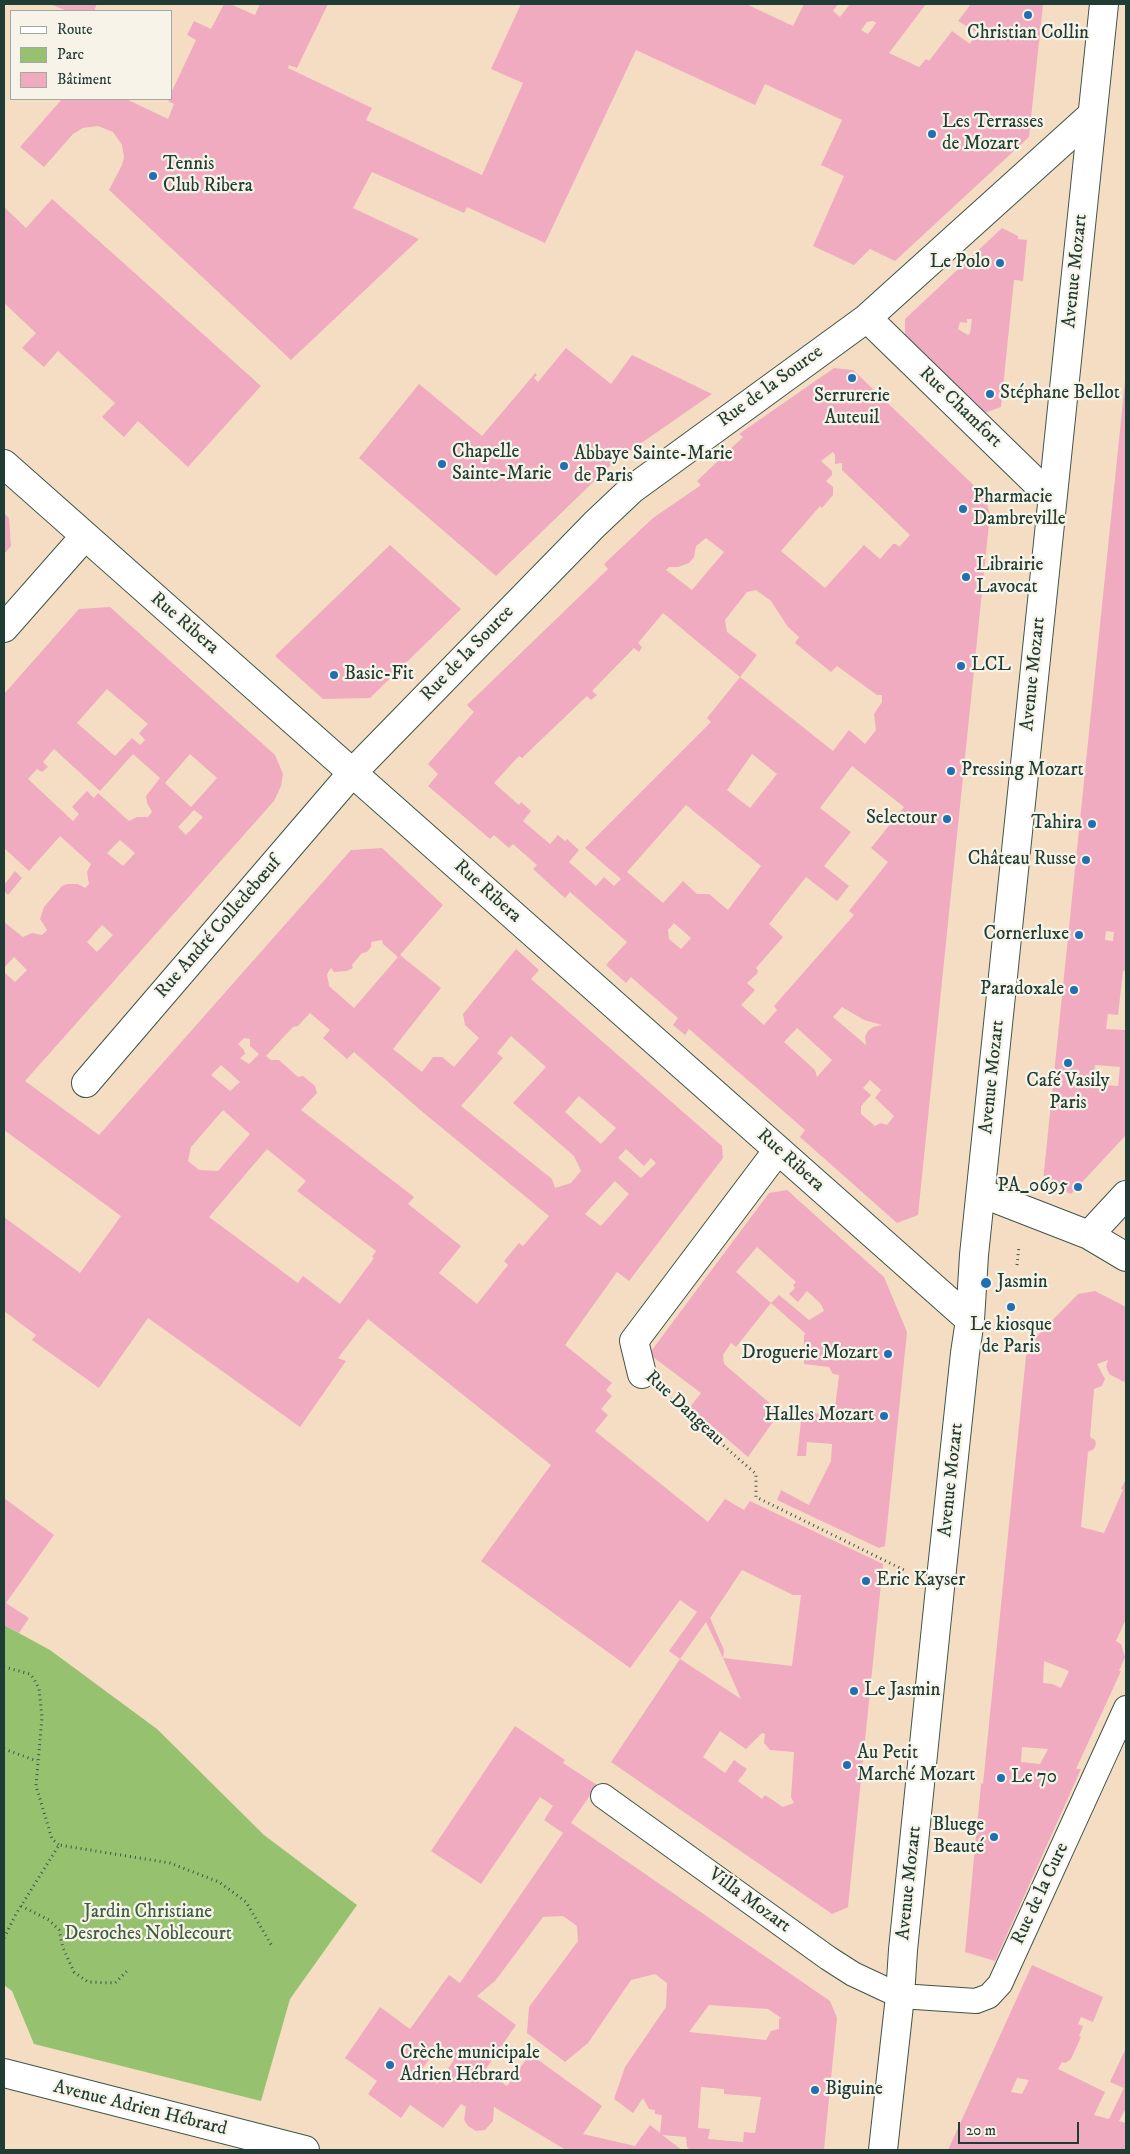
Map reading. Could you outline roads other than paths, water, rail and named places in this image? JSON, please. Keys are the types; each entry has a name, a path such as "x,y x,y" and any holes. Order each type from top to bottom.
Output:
{"street":[{"name":"Avenue Mozart","path":"883,2150 940,1588 970,1320 981,1193 1104,4"},
{"name":"Rue de la Source","path":"352,773 595,524 631,490 867,318 1092,115"},
{"name":"Rue Chamfort","path":"867,318 1052,498"},
{"name":"Rue Ribera","path":"4,464 970,1320"},
{"path":"4,628 85,536"},
{"name":"Rue André Colledebœuf","path":"86,1083 352,773"},
{"name":"Rue Dangeau","path":"642,1374 634,1341 778,1150"},
{"path":"981,1193 1089,1235 1126,1257"},
{"path":"1089,1235 1126,1195"},
{"name":"Avenue Adrien Hébrard","path":"4,2073 305,2150"}],"lane":[{"name":"Rue de la Cure","path":"900,1996 976,2001 989,1996 1000,1984 1126,1708"},
{"name":"Villa Mozart","path":"603,1796 828,1958 853,1974 900,1996"}],"place":[{"name":"Christian Collin","path":"1028,15"},
{"name":"Les Terrasses de Mozart","path":"932,134"},
{"name":"Tennis Club Ribera","path":"153,176"},
{"name":"Le Polo","path":"1000,263"},
{"name":"Serrurerie Auteuil","path":"852,378"},
{"name":"Stéphane Bellot","path":"990,394"},
{"name":"Chapelle Sainte-Marie","path":"442,464"},
{"name":"Abbaye Sainte-Marie de Paris","path":"564,466"},
{"name":"Pharmacie Dambreville","path":"963,509"},
{"name":"Librairie Lavocat","path":"966,577"},
{"name":"LCL","path":"961,666"},
{"name":"Basic-Fit","path":"334,675"},
{"name":"Pressing Mozart","path":"951,771"},
{"name":"Selectour","path":"947,819"},
{"name":"Tahira","path":"1092,824"},
{"name":"Château Russe","path":"1086,860"},
{"name":"Cornerluxe","path":"1079,935"},
{"name":"Paradoxale","path":"1074,990"},
{"name":"Café Vasily Paris","path":"1068,1063"},
{"name":"PA_0695","path":"1078,1187"},
{"name":"Jasmin","path":"986,1283"},
{"name":"Le kiosque de Paris","path":"1011,1307"},
{"name":"Droguerie Mozart","path":"888,1354"},
{"name":"Halles Mozart","path":"884,1416"},
{"name":"Eric Kayser","path":"866,1581"},
{"name":"Le Jasmin","path":"854,1691"},
{"name":"Au Petit Marché Mozart","path":"847,1765"},
{"name":"Le 70","path":"1001,1778"},
{"name":"Bluege Beauté","path":"994,1837"},
{"name":"Crèche municipale Adrien Hébrard","path":"390,2065"},
{"name":"Biguine","path":"815,2090"}],"park label":[{"name":"Jardin Christiane Desroches Noblecourt","path":"148,1924"}]}
